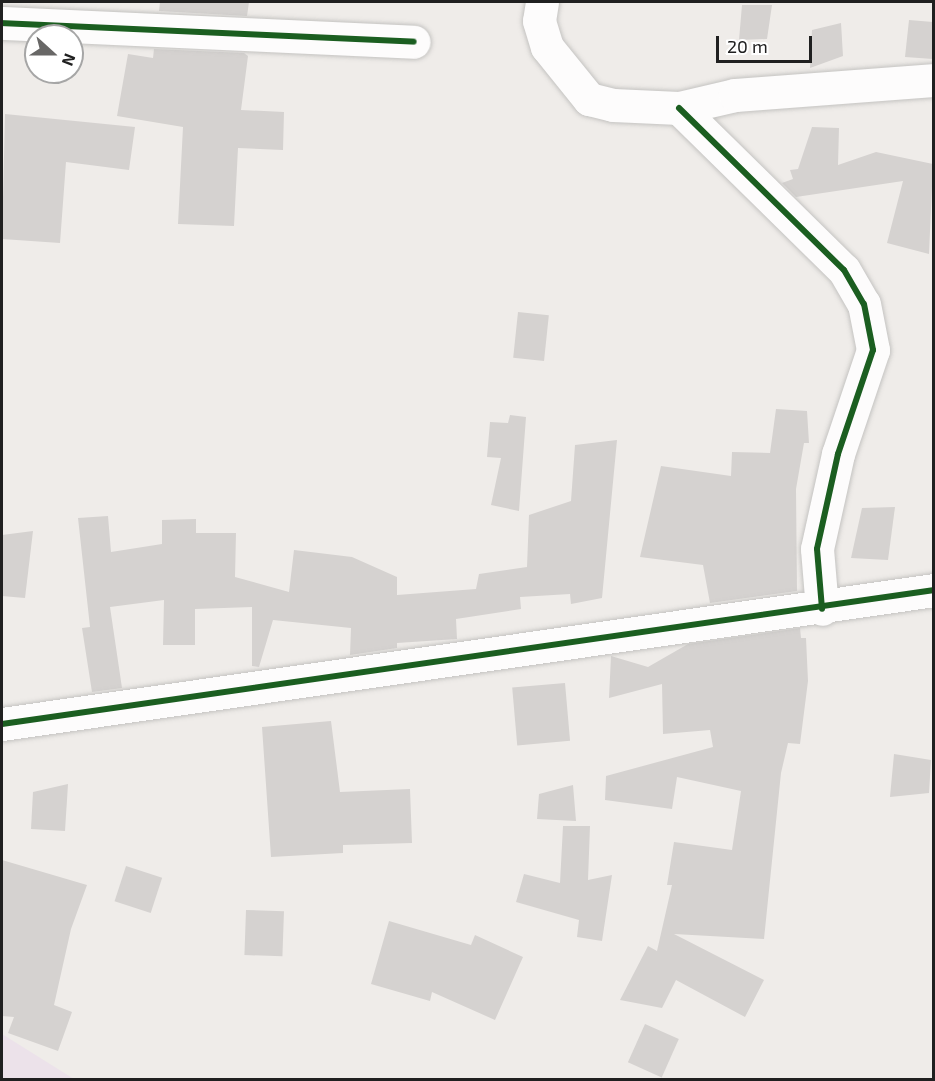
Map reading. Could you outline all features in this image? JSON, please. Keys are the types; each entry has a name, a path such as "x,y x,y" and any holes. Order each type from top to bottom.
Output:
{"street":[{"path":"2,8 5,2"},
{"path":"542,2 539,21 547,47 589,99 679,108 735,95 933,80"},
{"path":"2,23 414,42"},
{"path":"679,108 844,270 864,304 873,350 838,454 818,549 822,609"},
{"path":"2,724 822,609 933,590"}],"shaded area":[{"path":"2,1034 74,1079 2,1079"}],"building":[{"path":"160,2 249,2 247,16 159,11"},
{"path":"742,5 772,5 767,39 739,40"},
{"path":"909,20 933,22 933,59 905,57"},
{"path":"841,23 843,56 810,68 812,30"},
{"path":"154,49 244,53 248,56 241,110 284,112 283,150 238,148 234,226 178,224 183,127 117,116 128,54 153,58"},
{"path":"5,114 135,127 129,170 66,162 60,243 2,239"},
{"path":"812,127 839,128 838,165 876,152 933,164 929,254 887,243 903,181 796,197 782,183 793,179 790,170 798,169"},
{"path":"518,312 549,315 544,361 513,358"},
{"path":"776,409 807,411 809,443 804,443 796,489 797,591 710,603 703,565 640,557 661,466 731,476 732,452 770,453"},
{"path":"510,415 526,417 519,511 491,505 501,458 487,457 490,422 508,423"},
{"path":"617,440 602,598 571,604 570,594 520,597 521,609 456,619 457,639 397,643 397,648 350,655 351,628 273,620 259,667 252,666 252,607 195,609 195,645 163,645 164,600 110,607 122,688 92,692 82,628 90,627 78,518 108,516 111,552 162,544 162,520 196,519 196,533 236,533 235,577 289,592 294,550 352,557 397,577 397,595 476,589 479,574 527,567 529,515 571,501 575,445"},
{"path":"895,507 888,560 851,558 862,508"},
{"path":"33,531 25,598 2,596 2,535"},
{"path":"800,628 801,638 806,638 808,681 800,744 788,743 781,773 764,939 674,934 764,980 745,1017 676,980 662,1008 620,1000 648,946 657,951 672,885 667,885 674,842 732,850 741,791 677,777 672,809 605,800 606,776 713,747 710,730 663,734 662,684 609,698 611,656 648,667 688,644"},
{"path":"565,683 570,741 517,745 512,688"},
{"path":"331,721 340,792 410,789 412,843 343,845 343,853 271,857 262,727"},
{"path":"894,754 931,760 929,793 890,797"},
{"path":"68,784 65,831 31,829 33,792"},
{"path":"573,785 576,821 537,819 539,794"},
{"path":"563,826 590,826 588,880 612,875 602,941 577,937 579,920 516,902 524,874 560,883"},
{"path":"2,860 87,885 71,929 54,1005 72,1012 58,1051 8,1033 14,1017 2,1016"},
{"path":"126,866 162,878 151,913 115,901"},
{"path":"246,910 284,911 282,956 244,955"},
{"path":"389,921 471,945 475,935 523,957 495,1020 432,992 430,1001 371,984"},
{"path":"645,1024 679,1039 662,1077 628,1062"}],"cycle path":[{"path":"2,23 414,42"},
{"path":"679,108 844,270 864,304 873,350 838,454 817,549 822,609"},
{"path":"2,724 934,590"}]}
